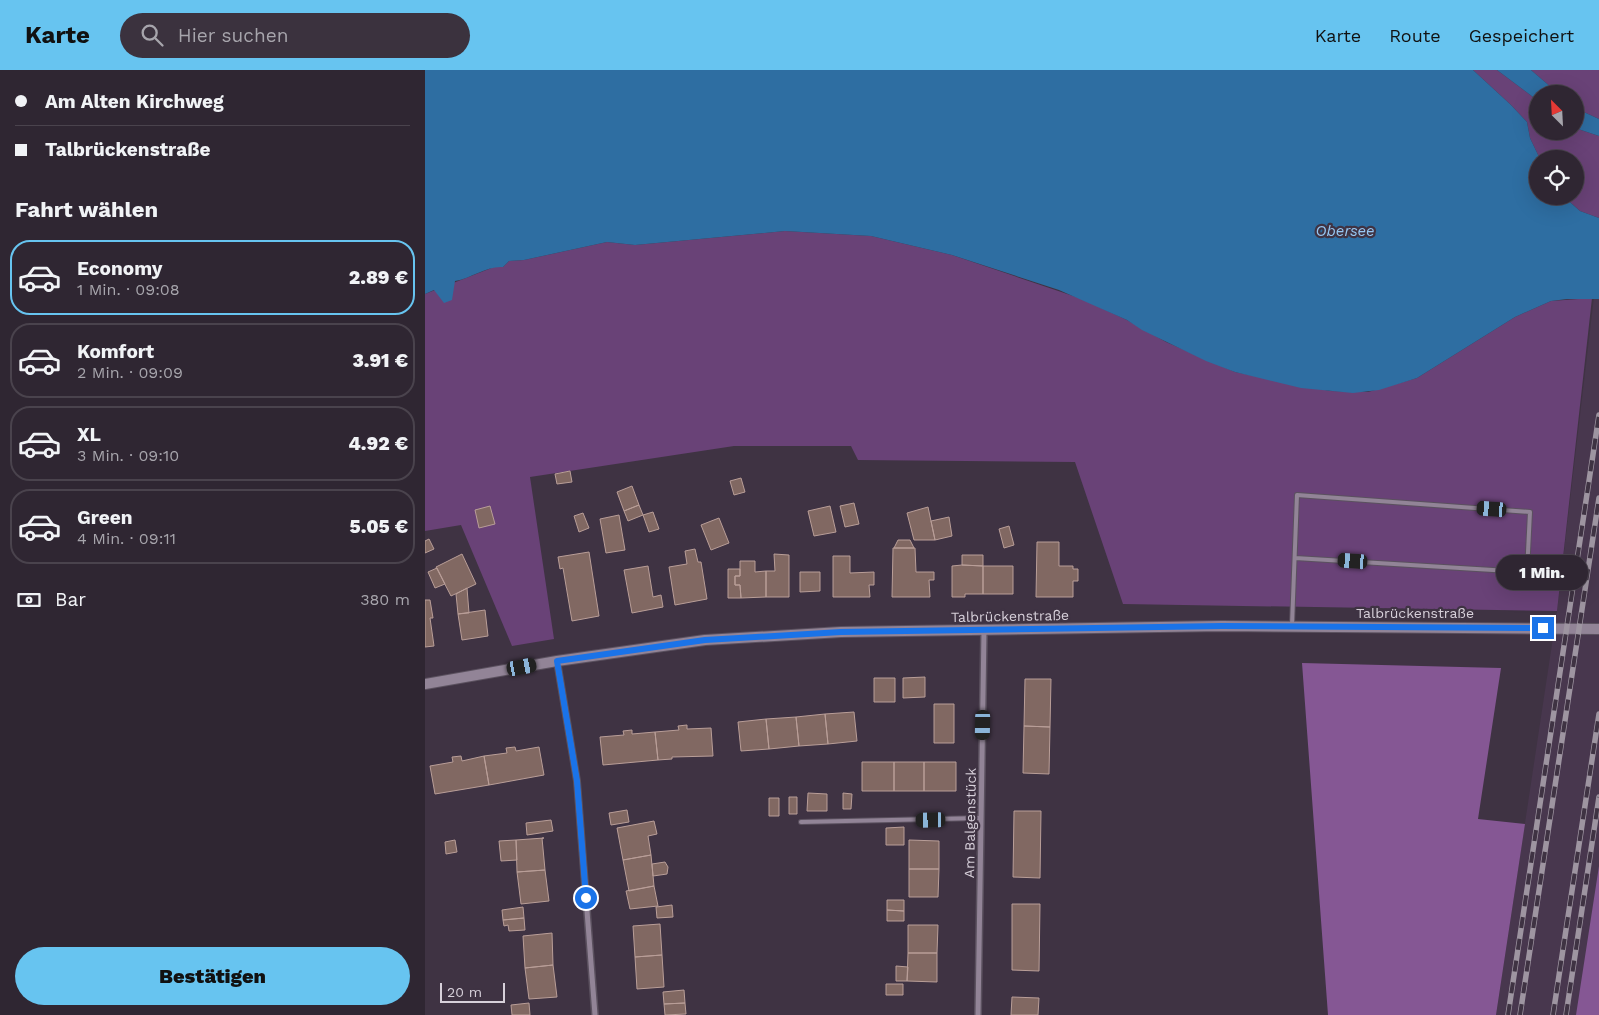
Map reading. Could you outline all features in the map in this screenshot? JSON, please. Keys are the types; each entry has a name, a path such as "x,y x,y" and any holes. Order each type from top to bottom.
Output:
{"main road":[{"name":"Talbrückenstraße","path":"425,684 557,661 705,640 841,632 1292,627 1599,629"}],"street":[{"name":"Am Balgenstück","path":"978,1015 984,631"},
{"path":"557,661 577,781 595,1015"}],"lane":[{"path":"1292,627 1297,495 1531,512 1527,572 1295,558"},
{"path":"801,822 981,818"}],"shaded area":[{"path":"1473,70 1497,70 1529,94 1529,133 1527,122"},
{"path":"1531,70 1599,70 1599,119 1584,112 1584,85 1548,85"},
{"path":"1584,131 1599,136 1599,218 1580,211 1573,205 1584,205 1584,150 1536,150 1531,140 1584,140"},
{"path":"785,231 871,236 952,255 1082,299 1127,320 1166,342 1235,372 1330,391 1368,392 1417,378 1515,317 1551,301 1592,298 1557,611 1123,604 1075,462 858,460 851,446 734,446 530,477 554,639 512,646 461,525 425,531 425,294 494,267 503,267 509,261 524,260 607,242 635,245"},
{"path":"1599,254 1599,1015 1496,1015 1557,611"},
{"path":"1302,663 1501,668 1478,819 1525,824 1496,1015 1328,1015"},
{"path":"1599,866 1599,1015 1576,1015"}],"water":[{"name":"Obersee","path":"425,70 1473,70 1527,122 1529,140 1531,140 1536,150 1529,150 1529,205 1573,205 1580,211 1599,218 1599,299 1551,301 1515,317 1417,378 1379,390 1353,393 1301,388 1235,372 1206,361 1142,330 1127,320 1059,290 952,255 871,236 785,231 635,245 607,242 524,260 509,261 503,267 491,268 455,281 452,300 444,303 434,290 425,294"},
{"path":"1497,70 1531,70 1548,85 1529,85 1529,94"},
{"path":"1584,112 1599,119 1599,136 1584,131"}],"building":[{"path":"570,471 572,482 557,484 555,474"},
{"path":"741,478 745,492 734,495 730,481"},
{"path":"632,486 639,505 624,511 617,492"},
{"path":"854,503 859,524 845,527 840,506"},
{"path":"639,505 643,515 628,521 624,511"},
{"path":"490,506 495,524 479,528 475,510"},
{"path":"830,506 836,532 814,536 808,511"},
{"path":"928,507 935,540 914,540 907,513"},
{"path":"653,512 659,529 649,532 643,515"},
{"path":"583,513 589,528 579,532 574,516"},
{"path":"619,515 625,550 606,553 600,519"},
{"path":"949,517 952,536 935,540 931,521"},
{"path":"719,518 729,543 711,550 701,525"},
{"path":"1009,526 1014,545 1004,548 999,529"},
{"path":"429,539 434,549 425,553 425,541"},
{"path":"898,540 910,540 914,548 894,548"},
{"path":"1037,542 1059,542 1059,566 1073,566 1073,569 1078,569 1078,581 1073,581 1073,597 1036,597"},
{"path":"893,548 915,548 916,572 934,572 934,580 929,580 930,597 892,597"},
{"path":"695,549 698,562 701,562 707,599 675,605 669,567 687,564 685,551"},
{"path":"589,552 599,616 572,621 563,568 560,569 558,557"},
{"path":"462,554 476,584 451,596 436,567"},
{"path":"774,554 789,555 789,597 766,597 766,571 775,571"},
{"path":"962,555 983,555 983,566 962,565"},
{"path":"833,556 850,556 850,573 874,572 874,585 869,585 870,597 833,597"},
{"path":"740,561 755,561 755,572 766,571 766,597 741,598 740,585 735,585 735,576 740,576"},
{"path":"648,566 653,597 661,595 663,607 632,613 624,570"},
{"path":"952,566 983,566 983,594 965,594 965,597 952,597"},
{"path":"983,566 1013,566 1013,594 983,594"},
{"path":"437,568 445,584 435,588 428,572"},
{"path":"728,569 740,569 740,576 735,576 735,585 740,585 741,598 728,598"},
{"path":"800,572 820,572 820,591 800,592"},
{"path":"467,588 469,613 458,614 456,594"},
{"path":"425,600 430,600 433,618 430,618 434,646 425,647"},
{"path":"485,610 488,636 462,640 458,614"},
{"path":"925,677 925,697 903,698 903,678"},
{"path":"874,678 895,678 895,702 874,702"},
{"path":"1025,679 1051,679 1050,727 1024,726"},
{"path":"934,704 954,704 954,743 934,743"},
{"path":"854,712 857,741 828,744 825,714"},
{"path":"825,714 828,744 799,746 796,717"},
{"path":"796,717 799,746 769,749 766,719"},
{"path":"766,719 769,749 741,751 738,722"},
{"path":"687,725 687,729 711,728 713,756 672,757 672,759 658,760 655,732 679,730 678,726"},
{"path":"1024,726 1050,727 1049,774 1023,773"},
{"path":"632,730 632,734 655,732 658,760 603,765 600,737 624,735 623,731"},
{"path":"515,747 516,751 539,747 544,775 489,785 484,756 507,753 506,748"},
{"path":"461,756 462,761 484,756 489,785 435,794 430,766 453,762 452,757"},
{"path":"862,762 894,762 894,791 862,791"},
{"path":"894,762 924,762 924,791 894,791"},
{"path":"924,762 956,762 956,791 924,791"},
{"path":"808,793 827,794 827,811 807,811"},
{"path":"843,793 852,794 851,809 843,809"},
{"path":"789,797 797,797 797,814 789,814"},
{"path":"769,798 779,798 779,816 769,816"},
{"path":"627,810 629,822 611,825 609,813"},
{"path":"1014,811 1041,811 1040,878 1013,877"},
{"path":"551,820 553,831 527,835 526,823"},
{"path":"654,821 657,834 648,836 651,855 623,860 617,828"},
{"path":"904,827 904,845 886,845 886,828"},
{"path":"542,838 545,870 517,872 516,840"},
{"path":"455,840 457,852 446,854 445,842"},
{"path":"516,840 517,860 501,861 499,841"},
{"path":"909,840 939,841 939,869 909,869"},
{"path":"651,855 654,886 629,891 623,860"},
{"path":"665,862 668,867 667,874 653,876 652,864"},
{"path":"909,869 939,869 938,897 909,897"},
{"path":"545,870 549,901 521,904 517,872"},
{"path":"654,886 658,906 630,909 626,891"},
{"path":"887,900 904,900 904,911 887,910"},
{"path":"1012,904 1040,904 1039,971 1012,970"},
{"path":"672,905 673,917 657,918 656,907"},
{"path":"523,907 524,918 503,920 502,910"},
{"path":"887,910 904,911 904,921 887,921"},
{"path":"524,918 525,930 509,931 508,925 504,926 503,920"},
{"path":"660,924 662,955 635,957 633,926"},
{"path":"908,925 938,925 937,953 908,953"},
{"path":"552,933 553,965 525,968 523,936"},
{"path":"908,953 937,953 937,982 907,981"},
{"path":"662,955 664,987 637,989 635,957"},
{"path":"553,965 557,997 529,999 525,968"},
{"path":"896,966 908,967 907,981 896,981"},
{"path":"886,984 903,984 903,995 886,995"},
{"path":"684,990 685,1003 664,1004 663,992"},
{"path":"1012,997 1039,998 1038,1015 1011,1015"},
{"path":"529,1003 530,1015 512,1015 511,1005"},
{"path":"685,1003 686,1014 665,1015 664,1004"}],"railway":[{"path":"1508,1015 1599,415"},
{"path":"1520,1015 1599,498"},
{"path":"1553,1015 1599,714"},
{"path":"1566,1015 1599,797"}],"route":[{"path":"586,898 577,781 557,661 705,640 841,632 1222,626 1543,628"}]}
